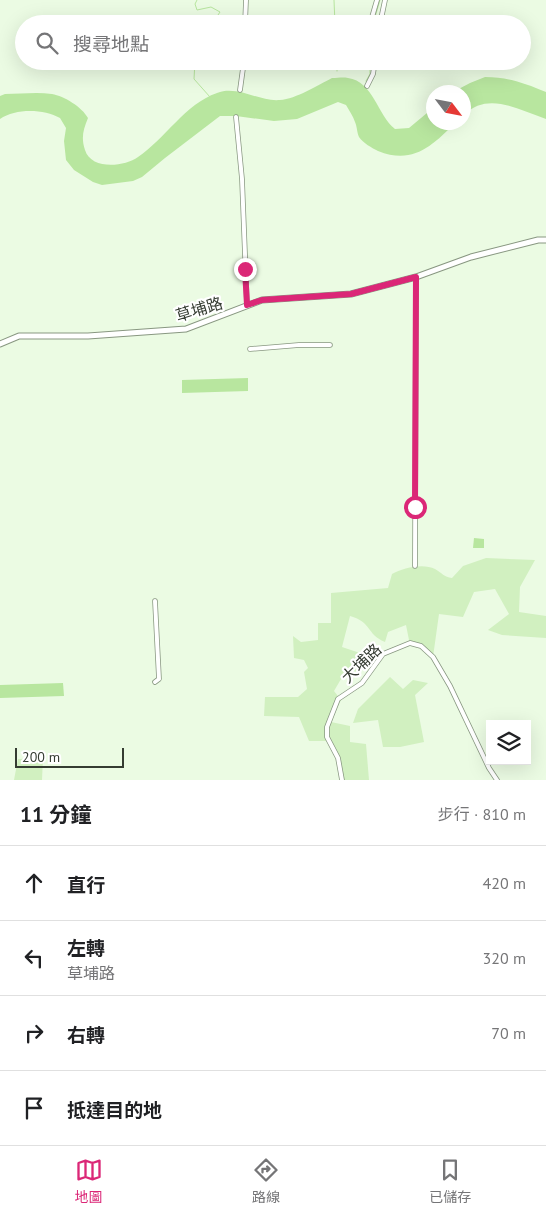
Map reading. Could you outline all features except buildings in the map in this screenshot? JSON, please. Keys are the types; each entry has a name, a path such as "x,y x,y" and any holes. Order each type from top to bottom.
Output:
{"street":[{"path":"245,15 246,0"},
{"path":"373,15 378,0"},
{"path":"382,15 385,0"},
{"path":"240,90 243,70"},
{"path":"367,86 374,70"},
{"path":"236,117 242,179 247,305"},
{"name":"草埔路","path":"0,344 19,336 88,336 178,330 218,318 262,300 351,294 416,277 471,257 538,240 546,240"},
{"path":"415,566 416,277"},
{"path":"250,349 299,345 330,345"},
{"path":"155,601 158,679 155,682"},
{"name":"大埔路","path":"342,780 338,758 327,737 327,727 338,699 362,684 383,654 410,643 421,646 433,657 450,686 489,768 497,780"}],"shaded area":[{"path":"485,77 501,78 516,81 546,92 546,119 515,107 493,103 483,104 471,110 471,85 466,85"},
{"path":"332,78 348,78 363,85 395,129 409,128 426,114 426,130 448,130 430,146 421,151 402,156 390,155 370,147 359,137 354,120 346,105 338,102 297,119 274,121 220,116 142,177 133,181 102,185 93,182 74,170 66,160 64,141 66,128 60,118 38,111 22,111 0,119 0,96 5,94 46,93 62,97 77,106 88,118 83,138 88,156 94,161 108,165 125,163 138,157 148,150 185,113 206,98 217,93 225,91 241,92 272,100 286,99"},
{"path":"248,378 248,391 182,393 182,380"},
{"path":"474,538 484,539 484,548 473,548"},
{"path":"486,558 535,560 520,587 519,612 546,616 546,638 502,635 488,630 509,614 495,589 474,592 463,617 439,614 433,657 417,645 410,645 406,625 388,632 385,642 379,639 362,621 350,616 342,647 363,654 356,674 341,679 334,691 341,700 331,722 350,726 350,742 366,744 369,780 343,780 339,760 329,741 309,741 299,717 264,716 265,697 298,697 307,689 304,672 308,668 304,660 294,658 293,636 301,642 318,640 318,623 331,623 331,593 388,588 392,574 413,567 430,567 452,578 463,566"},
{"path":"390,677 403,689 413,680 428,683 415,695 424,742 400,747 383,747 378,720 353,723 358,709"},
{"path":"63,683 64,696 0,698 0,685"},
{"path":"43,758 42,780 14,780 18,759"}],"waterway":[{"path":"197,0 195,4 197,10 211,7 220,12 218,15"},
{"path":"334,0 335,15"},
{"path":"376,15 380,0"},
{"path":"194,70 194,79 210,97"},
{"path":"366,81 370,70"}],"route":[{"path":"245,269 247,305 262,300 351,294 416,277 415,507"}]}
